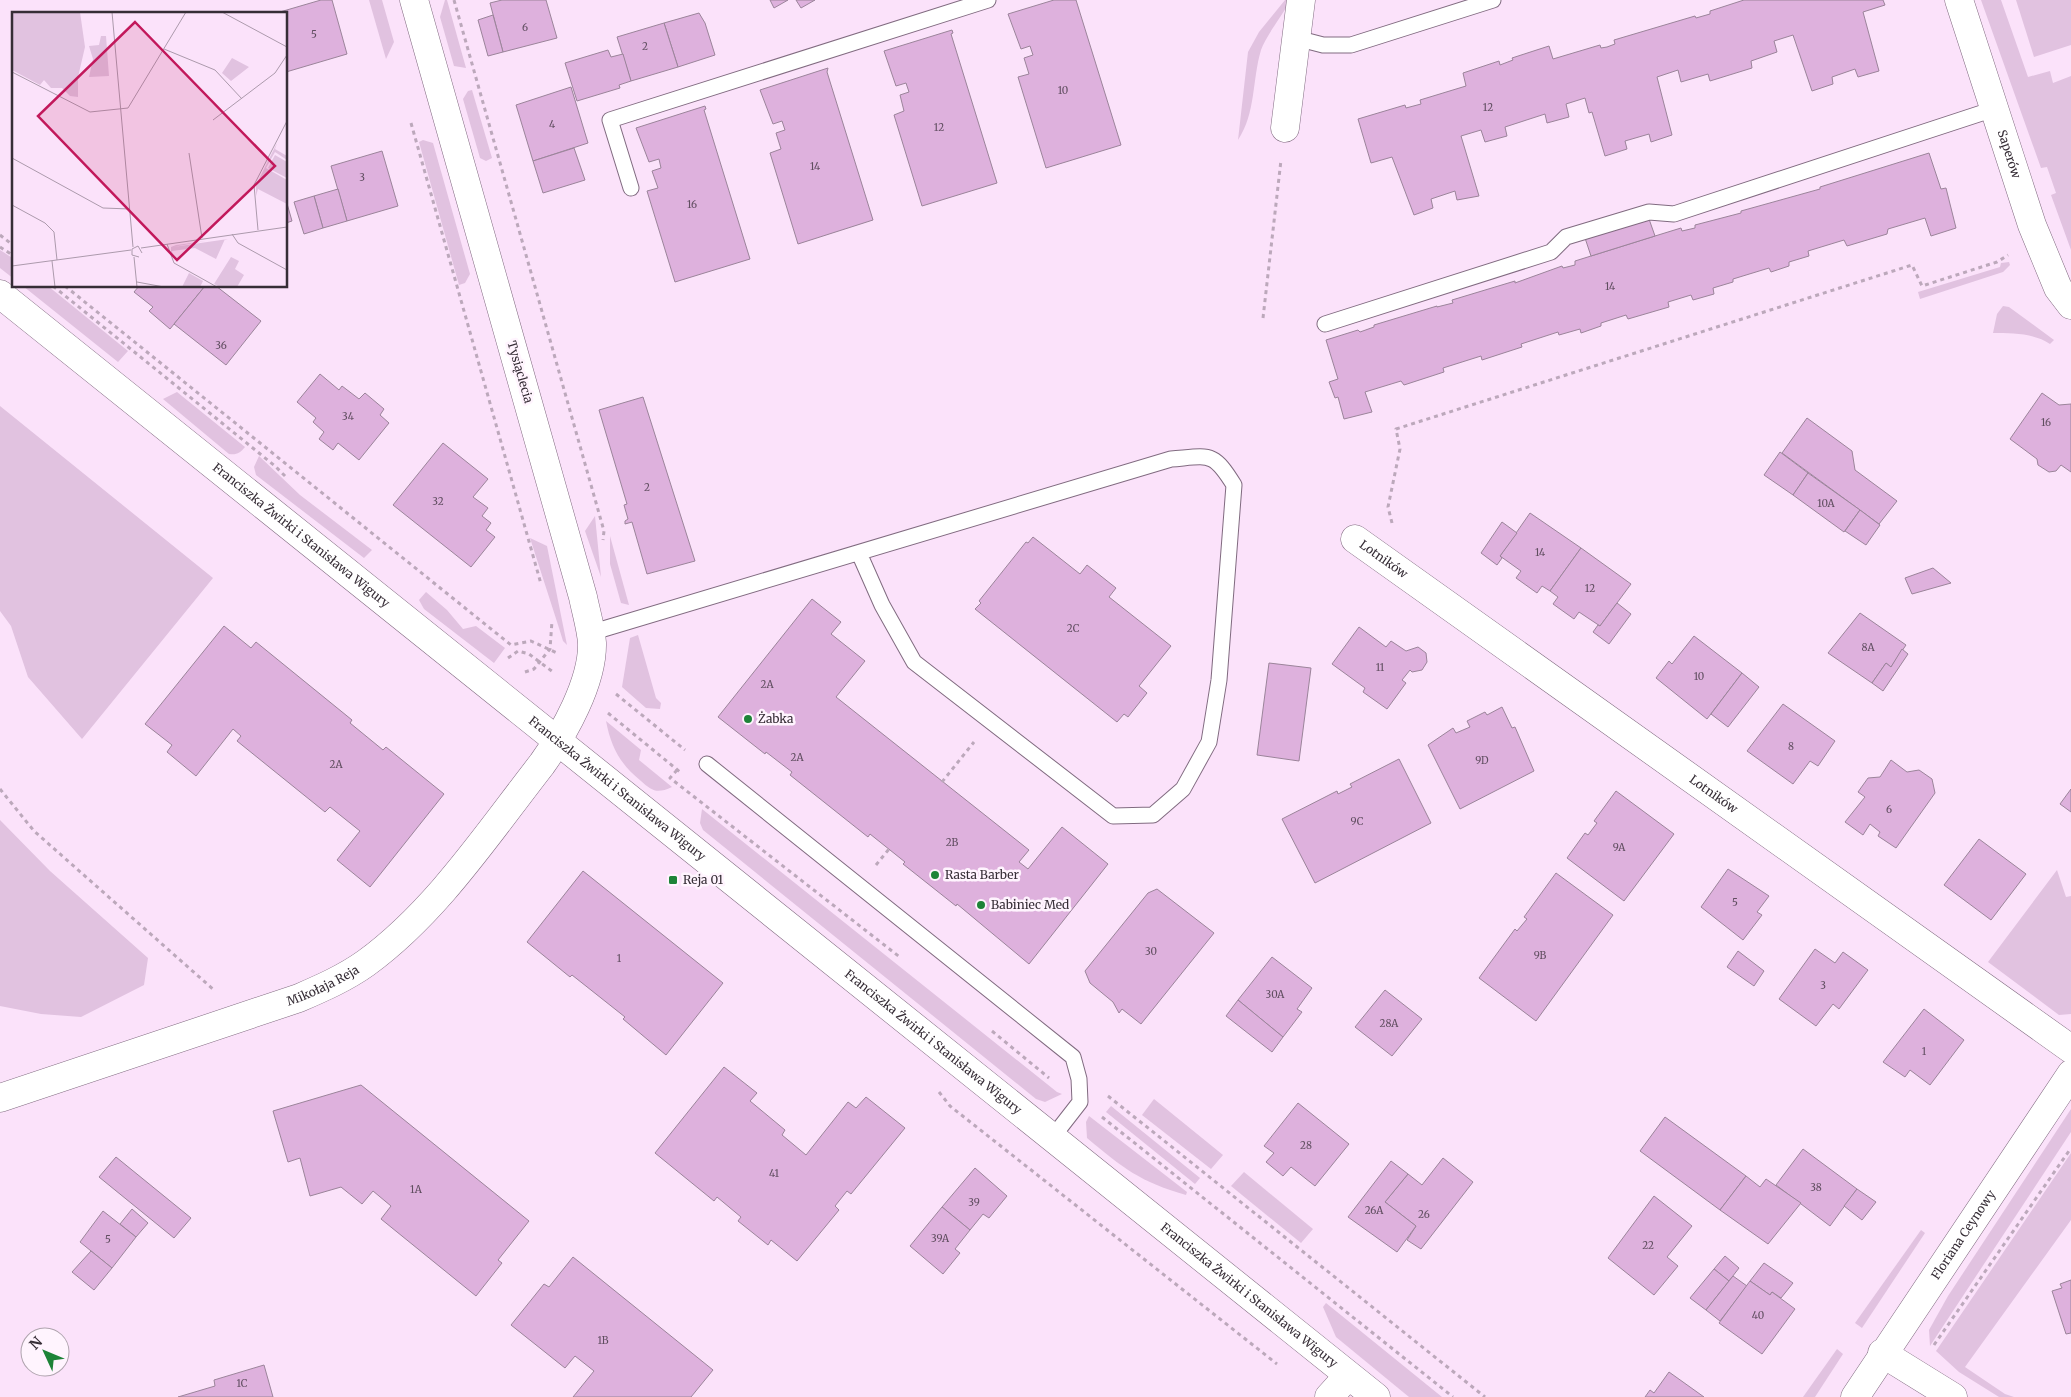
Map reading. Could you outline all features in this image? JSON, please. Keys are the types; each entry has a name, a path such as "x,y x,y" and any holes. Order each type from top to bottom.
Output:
{"street":[{"name":"Tysiąclecia","path":"414,0 583,597 592,643 588,676 557,742"},
{"path":"1285,128 1301,0"},
{"name":"Saperów","path":"1959,0 2032,225 2058,288 2071,305"},
{"name":"Franciszka Żwirki i Stanisława Wigury","path":"0,294 1376,1397"},
{"name":"Lotników","path":"1355,539 2071,1049"},
{"name":"Mikołaja Reja","path":"0,1098 299,998 325,986 365,963 385,948 436,898 557,742"},
{"name":"Floriana Ceynowy","path":"1855,1397 1882,1353 2071,1074"},
{"path":"1882,1353 1953,1397"},
{"path":"1329,1397 1348,1376"}],"lane":[{"path":"631,188 610,120 988,0"},
{"path":"1296,38 1323,45 1351,45 1493,0"},
{"path":"1325,324 1551,252 1566,237 1649,212 1674,214 1994,109"},
{"path":"590,633 1172,459 1204,457 1220,462 1234,485 1219,680 1209,742 1182,788 1152,815 1113,816 914,662 882,605 858,553"},
{"path":"707,764 1073,1057 1079,1079 1080,1102 1052,1138"}],"path":[{"path":"1263,318 1285,128"},
{"path":"1396,530 1388,507 1400,448 1396,428 1912,265 1922,286 1988,265 2012,253 2014,235 2032,225"},
{"path":"0,235 12,244"},
{"path":"0,247 12,255"},
{"path":"67,288 511,645 531,641 558,654"},
{"path":"942,782 990,722"},
{"path":"0,790 34,830 243,1016"},
{"path":"1914,1374 2071,1148"}],"shaded area":[{"path":"369,0 382,0 394,42 386,59"},
{"path":"445,0 447,0 466,68 454,66 440,17"},
{"path":"1285,0 1290,0 1261,50 1251,108 1244,130 1238,140 1248,52 1259,32"},
{"path":"1981,0 2001,0 2028,77 2050,71 2053,83 2071,76 2071,250 2051,195 2056,193 2047,167 2041,168"},
{"path":"2016,0 2071,0 2071,45 2034,57"},
{"path":"472,90 492,158 486,161 480,158 463,99 468,91"},
{"path":"423,140 433,143 470,274 465,283 459,285 419,142"},
{"path":"0,250 12,258 12,277 0,268"},
{"path":"2009,262 2010,265 2003,272 1920,299 1918,292 2000,267 2001,263"},
{"path":"26,288 50,288 128,351 118,362"},
{"path":"2003,306 2009,307 2054,340 2050,344 2030,336 1993,333 1997,314"},
{"path":"177,392 245,447 242,451 229,454 163,399"},
{"path":"0,406 213,578 82,739 28,677 11,626 0,611"},
{"path":"259,456 300,495 372,550 364,558 256,475 254,467"},
{"path":"595,516 601,577 585,531"},
{"path":"610,536 629,605 621,603 610,564"},
{"path":"530,538 547,546 567,645 563,641"},
{"path":"426,592 447,610 463,629 476,626 505,648 494,663 424,609 419,600"},
{"path":"638,635 656,698 661,703 660,709 646,708 622,687 630,638"},
{"path":"606,721 641,750 639,760 672,787 658,791 655,790 648,787 627,768 614,747"},
{"path":"702,809 1057,1092 1062,1094 1045,1102 1036,1099 703,830 700,823"},
{"path":"0,820 50,871 148,958 144,985 81,1017 41,1014 0,1006"},
{"path":"2057,870 2066,897 2071,896 2071,1014 2059,1015 1988,962"},
{"path":"1154,1099 1223,1155 1211,1169 1142,1115"},
{"path":"1111,1106 1200,1178 1195,1184 1106,1112"},
{"path":"2071,1109 2071,1132 1930,1346 1929,1330 1948,1296"},
{"path":"1089,1116 1187,1192 1186,1195 1144,1179 1122,1166 1100,1149 1087,1138 1086,1122"},
{"path":"2071,1153 2071,1220 1965,1367 2005,1394 2014,1397 1999,1397 1959,1372 1936,1351"},
{"path":"1244,1172 1313,1229 1301,1243 1231,1186"},
{"path":"1921,1230 1925,1233 1862,1328 1855,1323"},
{"path":"1326,1303 1442,1397 1409,1397 1336,1337 1323,1307"},
{"path":"1837,1349 1843,1354 1815,1397 1803,1397"}],"building":[{"path":"321,0 332,0 347,54 288,71 288,12 280,12"},
{"path":"502,0 546,0 557,38 503,52 490,3"},
{"path":"770,0 788,0 774,8"},
{"path":"796,0 815,0 801,8"},
{"path":"1054,0 1076,0 1121,145 1046,168 1018,77 1029,74 1024,58 1033,55 1030,46 1021,49 1008,14"},
{"path":"1744,0 1883,0 1885,5 1863,12 1879,71 1858,77 1855,69 1832,77 1833,84 1812,91 1793,35 1774,41 1777,52 1751,61 1752,68 1710,81 1708,74 1681,82 1678,70 1657,77 1672,135 1651,142 1649,134 1625,141 1627,149 1605,156 1592,112 1589,113 1585,98 1566,104 1569,117 1547,123 1545,114 1505,127 1507,136 1485,142 1481,130 1461,136 1479,196 1457,200 1455,191 1431,199 1433,208 1414,215 1392,157 1371,163 1358,119 1405,105 1406,108 1421,104 1420,100 1466,86 1463,73 1499,61 1500,65 1513,60 1512,58 1549,46 1553,59 1600,45 1601,48 1607,47 1615,44 1614,40 1695,16 1696,18 1710,14 1710,11"},
{"path":"699,13 705,23 715,55 678,67 664,23"},
{"path":"493,15 503,52 488,56 478,20"},
{"path":"664,23 678,67 631,81 617,37"},
{"path":"952,30 953,33 951,34 997,183 922,206 894,115 904,111 900,95 909,92 906,83 896,86 884,51"},
{"path":"608,50 611,57 623,54 631,81 619,85 620,88 577,101 565,63"},
{"path":"828,68 827,72 873,220 798,244 770,153 781,149 776,133 785,130 782,121 773,124 760,90"},
{"path":"571,87 588,143 533,161 516,105"},
{"path":"705,106 706,109 704,110 750,259 675,282 647,191 658,188 652,171 661,168 659,159 649,162 636,128"},
{"path":"574,148 585,180 543,193 533,161"},
{"path":"382,151 398,206 347,221 331,166"},
{"path":"1929,153 1941,189 1946,188 1956,228 1931,236 1925,218 1888,229 1887,234 1847,246 1844,240 1808,251 1809,256 1789,262 1789,266 1771,272 1769,268 1733,279 1733,282 1713,288 1714,294 1693,300 1691,295 1668,302 1669,307 1628,319 1626,315 1601,323 1601,326 1581,333 1580,329 1559,335 1558,332 1521,344 1522,347 1482,360 1481,356 1443,368 1444,372 1404,385 1401,381 1365,392 1372,412 1344,419 1338,397 1335,398 1329,382 1338,379 1326,340 1358,330 1360,332 1374,327 1374,325 1453,303 1452,300 1515,281 1515,283 1562,266 1563,268 1575,265 1575,261 1681,228 1682,231 1695,228 1695,225 1820,189 1820,187"},
{"path":"338,189 347,221 323,228 314,196"},
{"path":"314,196 323,228 304,234 294,202"},
{"path":"288,207 292,221 288,222"},
{"path":"1649,219 1655,236 1591,256 1585,238"},
{"path":"137,288 203,288 170,329 149,311 153,307 134,292"},
{"path":"203,288 219,288 261,321 226,365 174,324"},
{"path":"320,374 339,390 342,386 359,399 365,393 384,409 380,415 389,423 359,460 338,443 333,450 319,439 324,432 313,422 316,418 297,402"},
{"path":"2042,393 2059,405 2071,404 2071,472 2061,465 2056,471 2049,472 2038,465 2037,459 2010,439"},
{"path":"643,397 695,561 647,574 632,522 625,524 625,521 628,519 624,505 627,504 599,410"},
{"path":"1807,418 1852,451 1855,470 1897,501 1879,524 1782,453"},
{"path":"443,443 488,479 473,497 488,508 482,516 491,523 486,530 495,537 471,567 393,505"},
{"path":"1780,452 1808,473 1793,495 1764,475"},
{"path":"1808,473 1860,510 1844,532 1793,495"},
{"path":"1860,510 1880,525 1866,545 1845,531"},
{"path":"1530,513 1581,548 1550,591 1542,586 1537,593 1516,578 1521,571 1500,556"},
{"path":"1502,522 1517,533 1500,556 1502,558 1497,565 1481,553"},
{"path":"1033,537 1080,574 1087,565 1116,588 1109,597 1171,646 1139,686 1147,693 1128,717 1124,714 1117,722 975,609 981,603 979,601 1026,542 1028,543"},
{"path":"1581,548 1631,584 1600,626 1579,612 1574,619 1553,604 1558,597 1550,591"},
{"path":"1933,568 1951,583 1912,594 1905,578"},
{"path":"812,599 841,622 831,634 865,661 836,697 1029,850 1019,862 1028,869 1062,827 1108,864 1029,964 957,904 956,906 903,864 905,862 870,834 868,837 790,775 792,772 766,752 765,754 718,717"},
{"path":"1617,603 1631,614 1609,644 1593,632 1598,625 1600,626"},
{"path":"1860,613 1906,645 1891,667 1886,663 1872,683 1828,653"},
{"path":"224,626 251,648 256,642 352,720 350,723 383,750 386,747 444,794 370,887 337,860 360,831 330,807 325,812 237,741 241,736 233,729 196,776 167,752 172,745 145,724"},
{"path":"1359,627 1386,647 1391,641 1406,651 1418,647 1426,653 1427,662 1422,670 1412,672 1410,670 1402,680 1406,683 1387,709 1363,692 1365,688 1332,664"},
{"path":"1694,636 1742,673 1707,719 1656,678 1669,661 1672,664"},
{"path":"1902,649 1908,654 1883,691 1872,683 1886,663 1891,667"},
{"path":"1269,663 1311,668 1299,761 1257,755"},
{"path":"1742,673 1759,687 1728,727 1711,714"},
{"path":"1783,704 1835,741 1818,766 1810,761 1793,784 1747,751"},
{"path":"1502,707 1512,728 1515,727 1534,771 1460,809 1428,745 1453,728 1456,733 1470,727 1467,721 1485,712 1487,715"},
{"path":"1399,759 1431,823 1315,883 1282,819 1337,791 1338,794 1352,787 1350,784"},
{"path":"1891,760 1907,772 1919,770 1932,779 1935,793 1896,848 1878,836 1880,832 1870,824 1863,835 1845,822 1865,797 1858,792 1868,778 1880,777"},
{"path":"2071,789 2071,812 2060,804"},
{"path":"1616,791 1674,834 1624,901 1567,858 1585,833 1588,835 1597,823 1594,821"},
{"path":"1979,839 2026,874 1991,920 1944,885"},
{"path":"1728,869 1769,896 1757,912 1762,915 1743,940 1701,907"},
{"path":"583,871 723,983 666,1055 623,1019 625,1017 572,975 570,977 527,942"},
{"path":"1556,873 1613,915 1536,1021 1479,978 1515,929 1517,931 1527,919 1524,917"},
{"path":"1157,889 1214,933 1141,1024 1122,1009 1119,1013 1113,1002 1090,983 1085,971 1148,893"},
{"path":"1815,949 1835,963 1843,952 1868,970 1839,1009 1833,1004 1816,1026 1779,999"},
{"path":"1738,951 1764,971 1754,986 1727,967"},
{"path":"1272,957 1312,988 1297,1009 1302,1012 1283,1037 1238,1000"},
{"path":"1385,990 1422,1019 1392,1056 1355,1027"},
{"path":"1238,1000 1283,1037 1272,1052 1226,1016"},
{"path":"1924,1009 1964,1040 1930,1085 1910,1070 1905,1077 1883,1062"},
{"path":"724,1067 757,1093 750,1101 785,1130 782,1135 806,1155 848,1102 856,1108 866,1097 905,1128 851,1194 847,1191 835,1206 839,1210 797,1261 771,1240 768,1245 738,1221 741,1217 717,1197 714,1201 655,1153"},
{"path":"361,1085 529,1221 498,1260 502,1263 476,1296 381,1219 391,1206 373,1191 362,1204 341,1187 310,1196 300,1158 288,1162 273,1111"},
{"path":"1298,1103 1349,1144 1315,1186 1291,1167 1283,1176 1266,1162 1274,1153 1264,1146"},
{"path":"1665,1117 1746,1176 1720,1210 1640,1151"},
{"path":"1803,1149 1857,1189 1830,1226 1776,1185"},
{"path":"116,1157 191,1218 174,1238 99,1177"},
{"path":"1443,1158 1473,1182 1421,1249 1407,1240 1416,1226 1385,1202 1408,1174 1422,1185"},
{"path":"1391,1161 1408,1174 1385,1202 1416,1226 1397,1252 1348,1217"},
{"path":"975,1168 1007,1196 989,1218 983,1214 970,1230 942,1207"},
{"path":"1746,1176 1760,1187 1766,1179 1801,1203 1768,1244 1720,1210"},
{"path":"1857,1189 1876,1202 1862,1220 1844,1206"},
{"path":"1654,1196 1692,1226 1667,1257 1678,1266 1654,1295 1608,1258"},
{"path":"942,1207 970,1230 955,1249 960,1253 943,1274 910,1246"},
{"path":"132,1209 148,1223 136,1237 120,1224"},
{"path":"103,1211 136,1237 112,1268 80,1242"},
{"path":"91,1251 112,1268 94,1290 72,1272"},
{"path":"1725,1256 1739,1268 1729,1281 1714,1269"},
{"path":"573,1257 713,1370 691,1397 573,1397 594,1371 575,1356 565,1368 511,1325 544,1284 549,1287"},
{"path":"1764,1263 1793,1283 1781,1298 1772,1292 1770,1295 1750,1281"},
{"path":"1714,1269 1729,1281 1706,1310 1690,1298"},
{"path":"1733,1276 1747,1286 1720,1321 1706,1310"},
{"path":"2071,1280 2071,1333 2066,1334 2052,1291 2062,1288 2060,1284"},
{"path":"1750,1281 1770,1295 1772,1292 1795,1309 1762,1354 1719,1323"},
{"path":"264,1365 273,1397 178,1397 215,1386 214,1380"},
{"path":"1669,1372 1704,1397 1645,1397 1650,1390 1654,1393"}],"place":[{"name":"Żabka","path":"748,719"},
{"name":"Rasta Barber","path":"935,875"},
{"name":"Reja 01","path":"673,880"},
{"name":"Babiniec Med","path":"981,905"}]}
